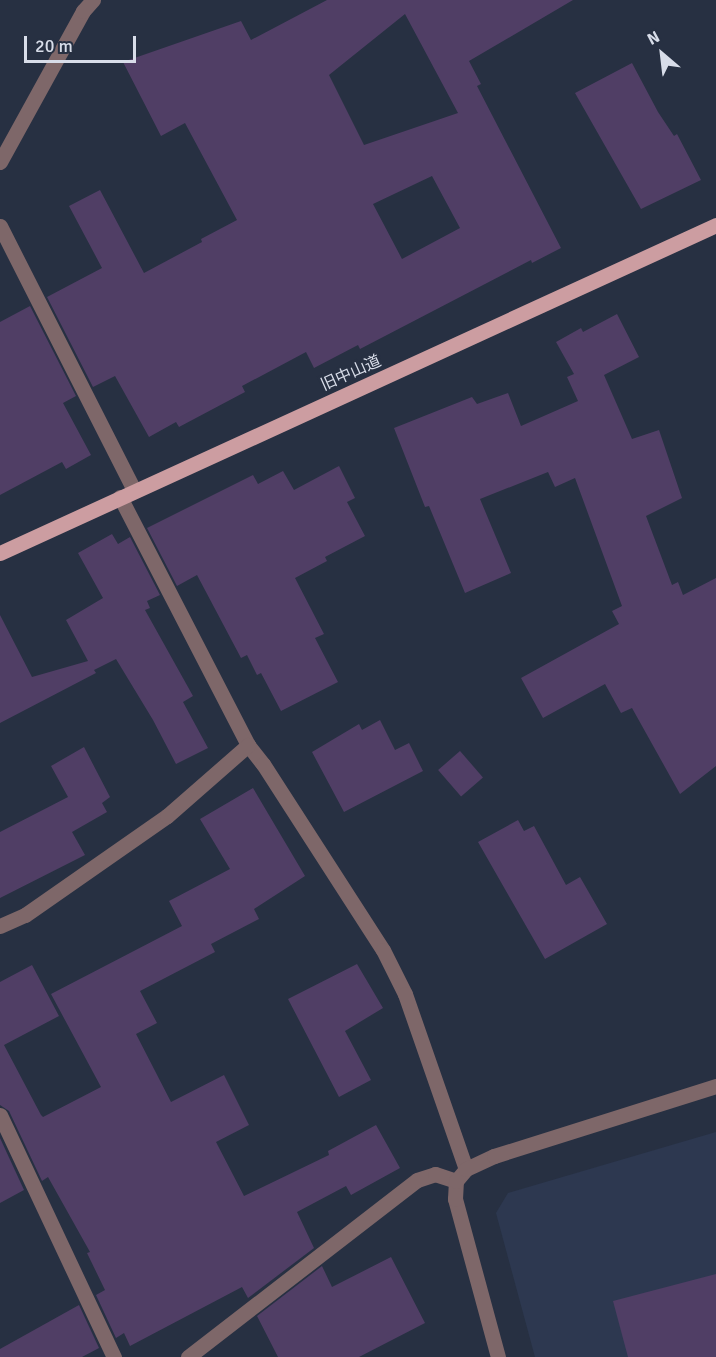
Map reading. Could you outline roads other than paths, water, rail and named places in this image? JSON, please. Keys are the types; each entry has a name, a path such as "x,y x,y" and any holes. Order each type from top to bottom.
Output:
{"main road":[{"name":"旧中山道","path":"0,553 716,225"}],"street":[{"path":"0,162 83,11 93,0"},
{"path":"0,226 248,746 263,764 383,950 405,994 461,1175 455,1199 498,1357"},
{"path":"0,927 25,915 167,816 248,746"},
{"path":"188,1357 417,1180 435,1174 461,1175 494,1156 716,1086"},
{"path":"0,1115 114,1357"}]}
